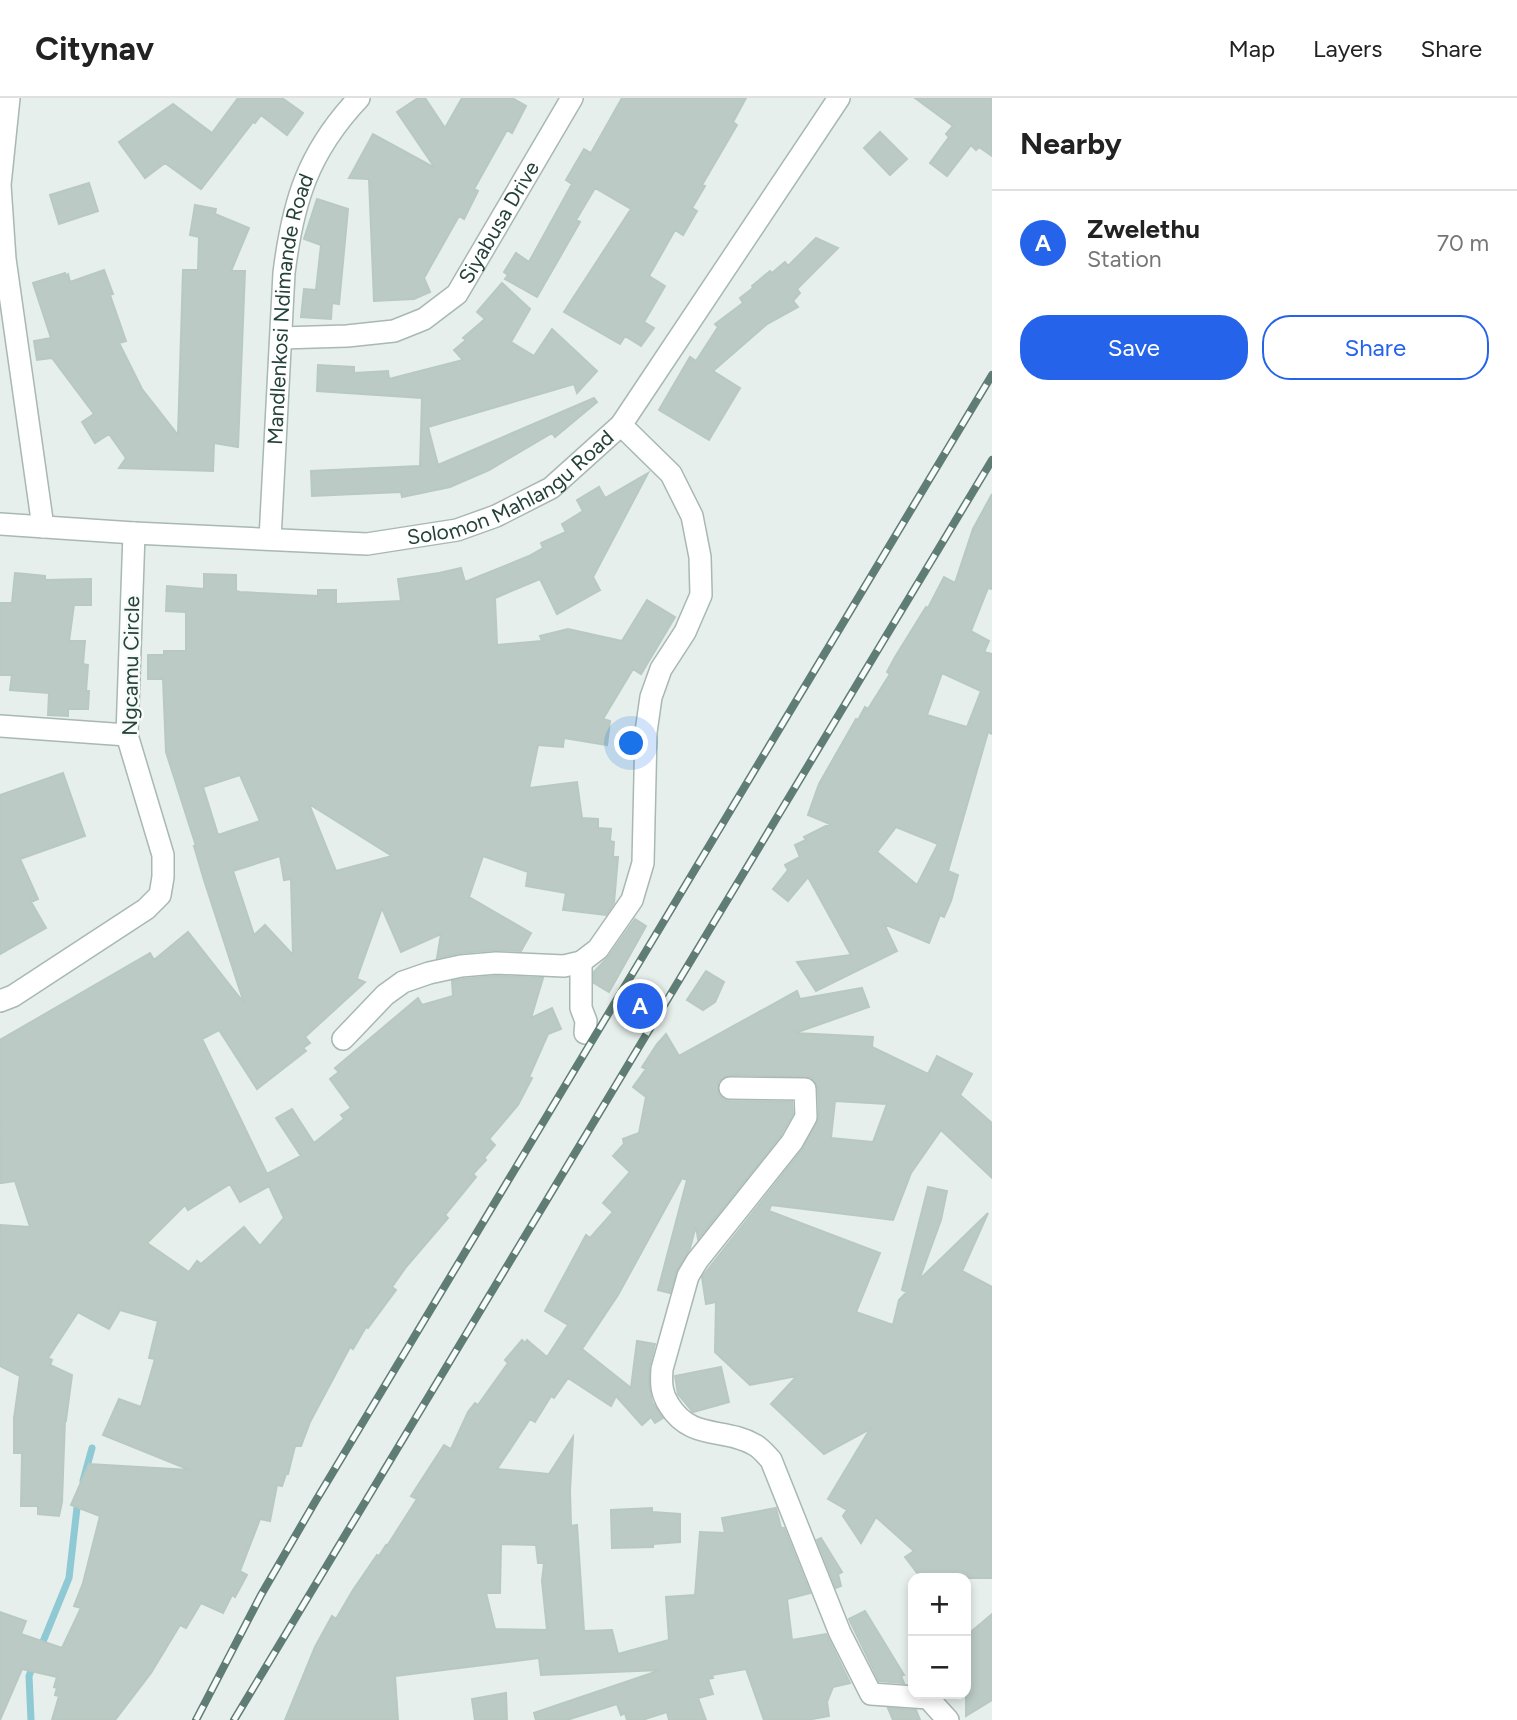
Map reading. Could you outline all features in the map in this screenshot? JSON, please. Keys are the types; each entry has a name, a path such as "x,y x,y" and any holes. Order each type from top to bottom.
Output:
{"street":[{"path":"9,98 0,184 5,259 43,527"},
{"name":"Mandlenkosi Ndimande Road","path":"270,539 286,256 301,188 321,144 359,98"},
{"name":"Siyabusa Drive","path":"281,338 348,336 394,331 424,319 457,294 572,98"},
{"name":"Solomon Mahlangu Road","path":"0,524 367,544 457,530 496,516 551,488 621,425 839,98"},
{"path":"343,1039 385,995 403,982 429,973 461,966 496,963 564,965 581,962 598,948 632,900 643,863 646,732 651,697 660,670 685,632 701,595 700,557 692,516 671,474 621,425"},
{"name":"Ngcamu Circle","path":"0,1001 13,996 146,909 160,895 163,855 127,735 134,533"},
{"path":"0,726 127,735"},
{"path":"581,962 581,1008 586,1021 585,1033"},
{"path":"730,1088 805,1089 806,1117 792,1142 688,1276 662,1369 660,1385 665,1400 676,1417 689,1426 754,1444 771,1460 840,1633 871,1695 928,1698 948,1720"}],"building":[{"path":"238,98 282,98 303,113 287,135 261,115 201,189 165,163 145,178 119,142 173,104 212,133"},
{"path":"418,98 425,98 445,128 462,98 512,98 526,106 512,133 507,130 474,189 478,191 464,219 459,216 424,278 430,292 414,299 374,301 369,179 349,178 373,134 435,168 397,112"},
{"path":"622,98 746,98 733,122 737,125 702,185 705,186 692,208 697,211 683,235 675,230 649,276 665,286 644,322 654,328 641,346 625,336 620,344 564,312 631,209 595,188 576,220 580,222 537,297 505,279 508,275 504,272 516,253 529,262 572,184 566,180 584,149 591,153"},
{"path":"915,98 992,98 992,156 979,147 976,150 971,145 947,176 930,163 949,137 946,134 953,126"},
{"path":"880,132 907,159 890,175 864,148"},
{"path":"89,183 98,211 59,224 50,195"},
{"path":"317,199 348,209 339,304 332,303 331,319 301,317 304,289 316,290 321,245 304,239"},
{"path":"195,205 216,209 215,214 249,228 231,271 245,271 238,447 214,443 213,471 119,468 126,458 109,434 95,443 82,422 94,414 52,358 37,360 34,341 51,338 33,283 65,273 65,276 68,274 70,282 104,270 126,341 119,343 142,389 178,435 183,270 198,270 199,237 190,235"},
{"path":"816,238 838,248 797,289 800,293 793,301 798,307 767,324 713,371 740,388 709,440 659,410 690,357 696,361 718,327 715,324 743,303 740,298 753,288 752,286 785,262 788,266"},
{"path":"502,283 530,309 511,342 534,356 552,329 597,371 577,393 574,384 428,427 438,465 594,398 597,402 555,437 552,433 489,470 450,487 402,497 401,492 312,496 311,471 420,466 422,398 317,391 318,365 354,367 354,373 388,371 389,379 463,360 454,350 466,340 463,338 485,319 477,312"},
{"path":"648,473 593,577 600,590 557,614 540,579 495,598 497,645 542,641 540,636 568,629 622,641 647,600 675,617 641,674 633,669 603,719 610,721 607,745 564,738 563,747 538,745 529,788 577,782 582,818 598,819 598,828 611,829 613,857 618,857 614,903 606,915 563,910 566,893 526,886 528,872 483,856 469,897 531,933 521,951 495,950 437,958 441,934 401,952 382,908 357,979 365,982 305,1037 310,1043 303,1048 306,1051 257,1089 219,1030 202,1039 267,1174 301,1156 276,1118 292,1109 314,1143 344,1119 341,1115 351,1108 330,1079 339,1072 335,1068 418,998 422,1005 453,996 452,981 496,976 543,978 531,1018 552,1008 561,1029 548,1034 529,1077 532,1078 518,1105 489,1139 495,1145 473,1174 476,1177 445,1215 448,1218 406,1267 392,1287 396,1290 368,1328 366,1327 353,1349 350,1347 310,1422 301,1446 295,1446 282,1486 277,1485 270,1521 260,1519 240,1571 247,1575 223,1613 201,1603 186,1628 180,1625 151,1673 115,1720 52,1720 59,1696 55,1695 57,1688 54,1687 57,1677 22,1669 0,1720 0,1612 26,1621 21,1634 62,1648 81,1608 74,1606 83,1583 100,1516 71,1505 89,1464 190,1470 103,1435 119,1399 141,1407 155,1359 149,1358 158,1321 120,1310 109,1329 78,1312 48,1358 52,1360 50,1365 72,1375 65,1419 62,1502 59,1516 38,1514 38,1506 21,1506 22,1453 14,1453 14,1418 20,1376 0,1366 0,1225 30,1227 15,1181 1,1183 0,1040 150,953 154,960 188,932 244,1003 166,752 163,679 148,679 148,655 164,655 164,651 186,651 186,612 166,611 167,586 204,589 204,574 236,575 236,591 240,592 318,596 318,590 336,590 336,604 401,601 398,579 461,568 465,582 529,556 543,548 541,543 566,532 562,524 583,511 577,500 599,487 605,498","holes":["240,775 260,821 218,835 203,787","309,804 392,856 336,871","280,856 284,880 291,879 293,955 265,925 254,935 233,871","230,1184 240,1202 269,1186 284,1218 260,1246 244,1227 201,1264 197,1261 189,1272 147,1243 185,1205 188,1210"]},
{"path":"992,494 992,589 988,588 971,631 989,641 984,652 992,654 992,734 988,732 948,871 958,875 951,901 944,917 940,915 929,943 884,924 897,951 816,991 797,962 851,955 808,877 788,901 773,889 788,870 785,865 800,857 795,845 806,840 804,837 830,824 808,815 819,784 856,719 858,720 865,707 868,709 890,674 887,672 895,657 926,607 928,608 944,577 955,583 973,529","holes":["942,673 981,691 967,727 927,715","896,827 938,844 917,885 877,852"]},
{"path":"15,573 45,576 45,580 91,579 91,605 74,605 69,641 85,641 83,664 88,665 88,709 68,709 68,716 48,715 49,693 10,690 12,675 0,675 0,603 12,603"},
{"path":"63,773 85,836 20,859 38,899 31,902 46,928 0,954 0,795"},
{"path":"635,919 646,926 609,992 594,983 594,972"},
{"path":"706,971 724,982 715,1002 703,1010 687,1000"},
{"path":"862,988 869,1007 795,1033 873,1037 872,1047 928,1074 937,1056 972,1074 960,1095 992,1123 992,1178 941,1130 911,1173 893,1220 771,1205 769,1211 880,1253 856,1312 893,1325 899,1300 907,1292 902,1290 928,1187 947,1191 941,1220 919,1280 988,1213 962,1271 992,1287 992,1578 971,1578 971,1573 917,1573 905,1557 914,1551 876,1517 861,1543 843,1516 847,1510 828,1499 870,1429 824,1454 771,1404 797,1376 750,1385 715,1352 716,1302 706,1304 702,1277 802,1150 819,1117 818,1088 811,1077 729,1075 718,1082 718,1094 723,1099 792,1102 793,1114 781,1135 698,1239 696,1226 690,1248 677,1270 670,1293 658,1290 687,1180 682,1178 618,1295 582,1349 631,1388 637,1341 655,1344 649,1368 649,1385 652,1402 663,1418 655,1423 651,1417 642,1425 616,1396 611,1406 568,1378 554,1398 551,1396 535,1422 530,1419 497,1469 549,1474 573,1437 571,1526 577,1525 584,1631 612,1630 618,1654 669,1640 666,1597 695,1595 700,1532 725,1533 722,1518 776,1508 781,1528 784,1528 810,1593 787,1599 792,1640 826,1634 850,1683 833,1687 827,1702 829,1716 807,1720 764,1720 746,1669 712,1675 713,1678 708,1679 713,1694 698,1698 706,1720 669,1720 667,1712 642,1720 627,1720 625,1713 621,1715 617,1704 567,1720 536,1720 534,1713 661,1670 541,1675 539,1658 395,1676 398,1720 285,1720 315,1647 332,1616 336,1619 377,1555 387,1546 417,1499 411,1496 444,1445 451,1449 468,1412 475,1403 478,1405 508,1363 505,1360 522,1340 525,1343 527,1340 547,1357 568,1325 545,1311 586,1235 590,1238 613,1212 603,1203 630,1172 613,1156 624,1144 623,1139 639,1133 646,1097 633,1087 646,1069 642,1067 657,1044 666,1034 679,1056 797,991 800,999","holes":["835,1101 887,1104 873,1142 831,1138","501,1544 536,1545 538,1563 544,1563 542,1581 547,1630 495,1629 486,1593 500,1593"]},
{"path":"721,1367 729,1402 693,1412 678,1394 675,1376"},
{"path":"652,1508 652,1512 680,1514 680,1542 653,1544 653,1547 612,1548 611,1510"},
{"path":"821,1538 842,1572 838,1574 841,1586 836,1588 817,1540"},
{"path":"865,1611 904,1675 901,1676 904,1683 879,1681 849,1619"},
{"path":"992,1614 992,1700 966,1716 966,1699 971,1699 971,1632"},
{"path":"506,1693 507,1720 475,1720 472,1699"},
{"path":"888,1708 916,1710 920,1720 893,1720"}],"waterway":[{"path":"83,1481 92,1448"},
{"path":"40,1649 69,1578 78,1499"},
{"path":"31,1720 29,1676 34,1663"}],"railway":[{"path":"196,1720 261,1595 315,1502 992,375"},
{"path":"234,1720 992,460"}],"place":[{"name":"Zwelethu","path":"640,1006"}]}
